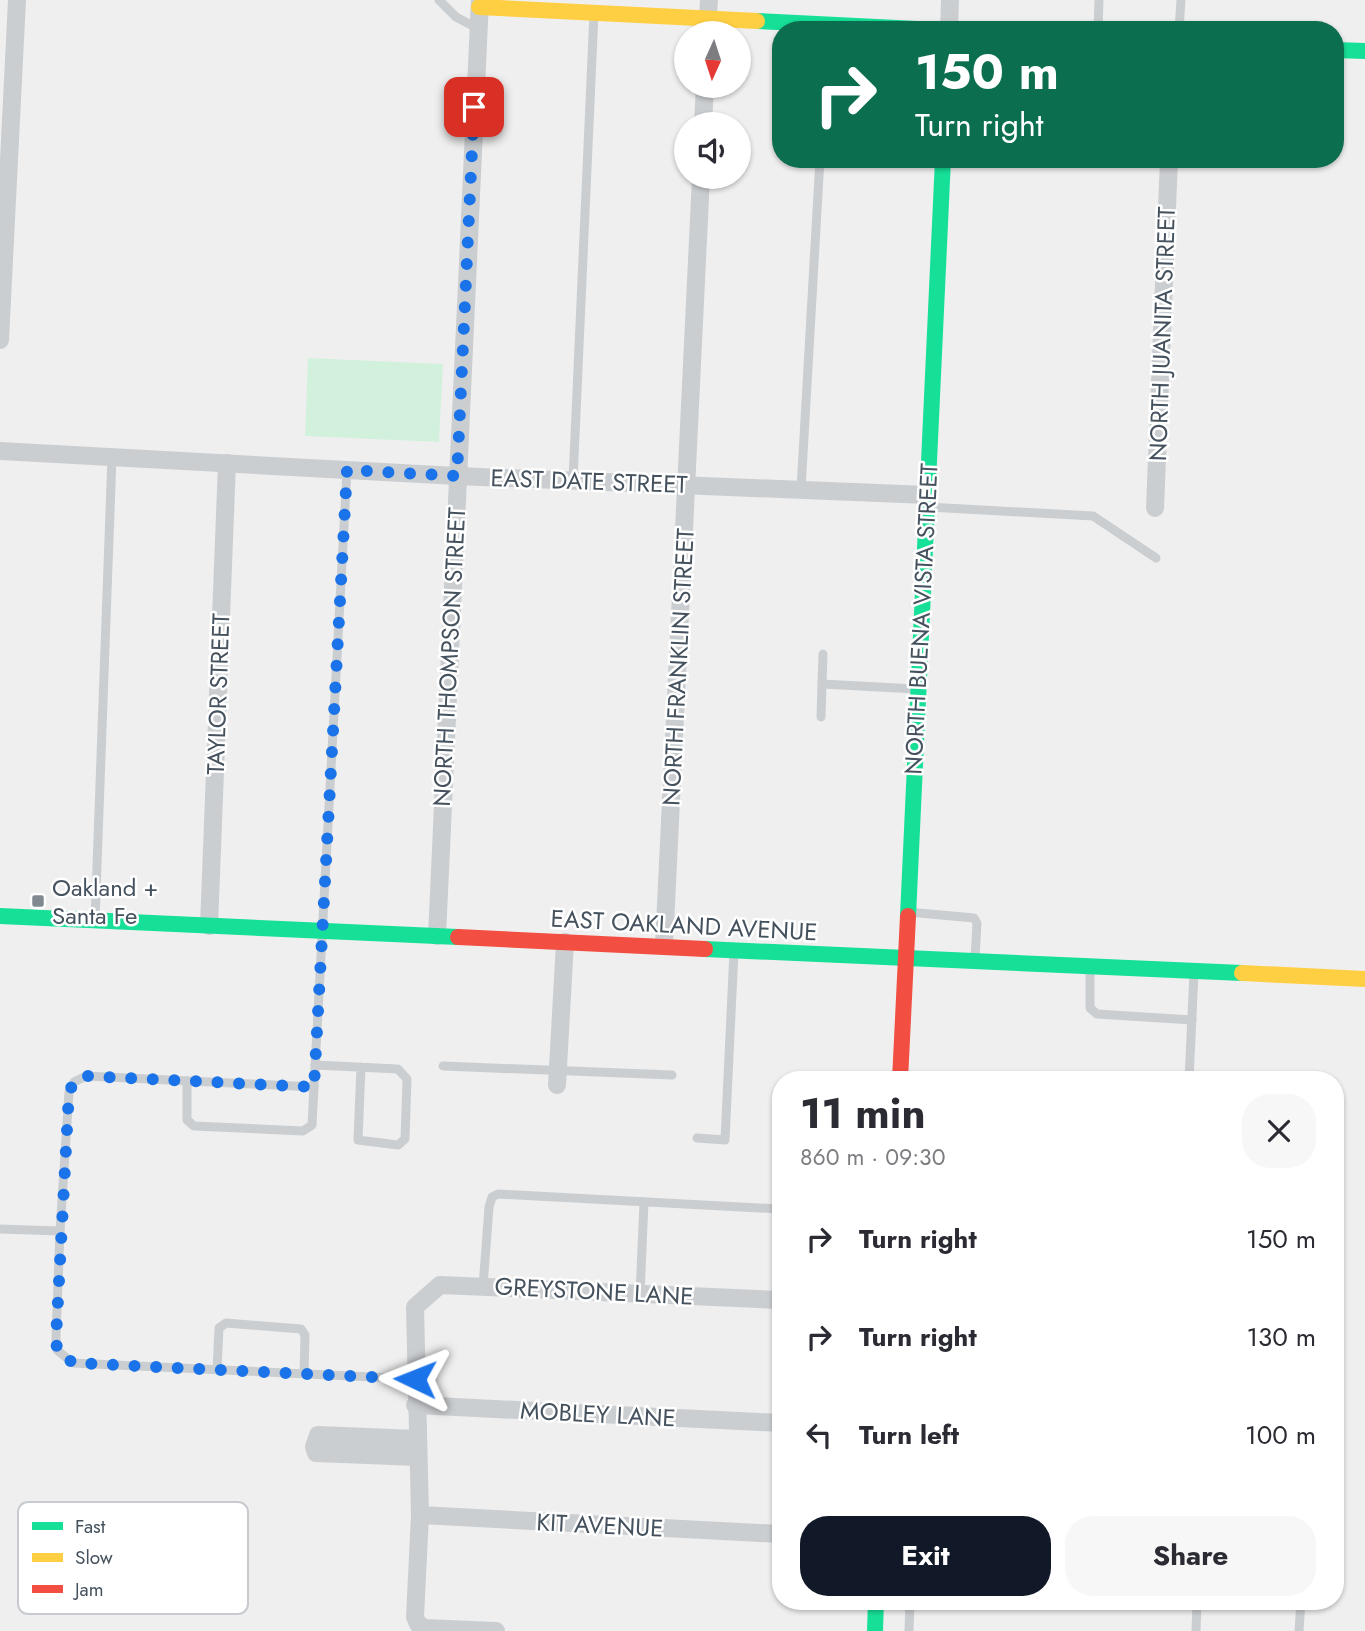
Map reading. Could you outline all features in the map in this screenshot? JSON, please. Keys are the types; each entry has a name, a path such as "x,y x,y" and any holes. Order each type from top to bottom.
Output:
{"street":[{"path":"0,340 11,30 17,0"},
{"path":"707,21 709,0"},
{"path":"949,21 950,0"},
{"path":"480,4 674,22"},
{"name":"NORTH THOMPSON STREET","path":"436,936 480,4"},
{"path":"751,26 772,27"},
{"path":"1344,50 1365,51"},
{"name":"NORTH BUENA VISTA STREET","path":"900,1071 943,168"},
{"name":"NORTH JUANITA STREET","path":"1155,509 1170,168"},
{"name":"NORTH FRANKLIN STREET","path":"664,946 700,189"},
{"name":"EAST DATE STREET","path":"0,451 457,476 801,489 927,501"},
{"name":"TAYLOR STREET","path":"209,926 227,463"},
{"name":"EAST OAKLAND AVENUE","path":"0,916 1365,979"},
{"path":"557,1078 565,942"},
{"name":"GREYSTONE LANE","path":"415,1379 415,1307 440,1285 772,1300"},
{"path":"415,1379 420,1515 415,1617 418,1624 425,1628 496,1631"},
{"name":"MOBLEY LANE","path":"415,1405 772,1423"},
{"path":"416,1438 318,1435 314,1447 316,1453 416,1457"},
{"name":"KIT AVENUE","path":"420,1515 772,1534"},
{"path":"875,1631 876,1610"}],"lane":[{"path":"439,0 456,17 477,28"},
{"path":"1098,21 1099,0"},
{"path":"1180,21 1181,0"},
{"path":"573,480 594,13"},
{"path":"801,489 819,168"},
{"path":"95,920 112,457"},
{"path":"187,1081 187,1120 194,1126 303,1130 312,1125 347,470"},
{"path":"927,501 1094,516 1156,558"},
{"path":"821,717 823,653"},
{"path":"822,684 918,689"},
{"path":"907,912 974,918 975,961"},
{"path":"697,1138 725,1140 734,950"},
{"path":"1090,966 1090,1008 1097,1014 1192,1020"},
{"path":"1189,1071 1194,971"},
{"path":"316,1065 361,1067 398,1069 407,1079 405,1139 398,1145 358,1140 361,1067"},
{"path":"443,1066 557,1078 672,1075"},
{"path":"314,1087 86,1076 74,1082 69,1092 57,1350 64,1359 73,1363 415,1379"},
{"path":"483,1287 489,1207 492,1198 498,1194 772,1209"},
{"path":"640,1293 644,1202"},
{"path":"0,1229 61,1231"},
{"path":"217,1370 219,1328 226,1323 301,1329 305,1335 304,1374"},
{"path":"909,1631 910,1610"},
{"path":"1196,1631 1197,1610"},
{"path":"1299,1631 1300,1610"}],"green space":[{"path":"308,358 443,364 439,442 305,436"}],"traffic: fast":[{"path":"757,21 772,22"},
{"path":"1344,50 1365,51"},
{"path":"908,916 943,168"},
{"path":"0,916 458,937"},
{"path":"705,949 1242,973"},
{"path":"875,1631 876,1610"}],"traffic: slow":[{"path":"479,7 757,21"},
{"path":"1242,973 1365,979"}],"traffic: jam":[{"path":"900,1071 908,916"},
{"path":"458,937 705,949"}],"place":[{"name":"Oakland + Santa Fe","path":"38,901"}],"route":[{"path":"415,1379 73,1363 64,1359 57,1350 56,1338 69,1092 74,1082 86,1076 314,1087 347,470 457,476 474,107"}]}
